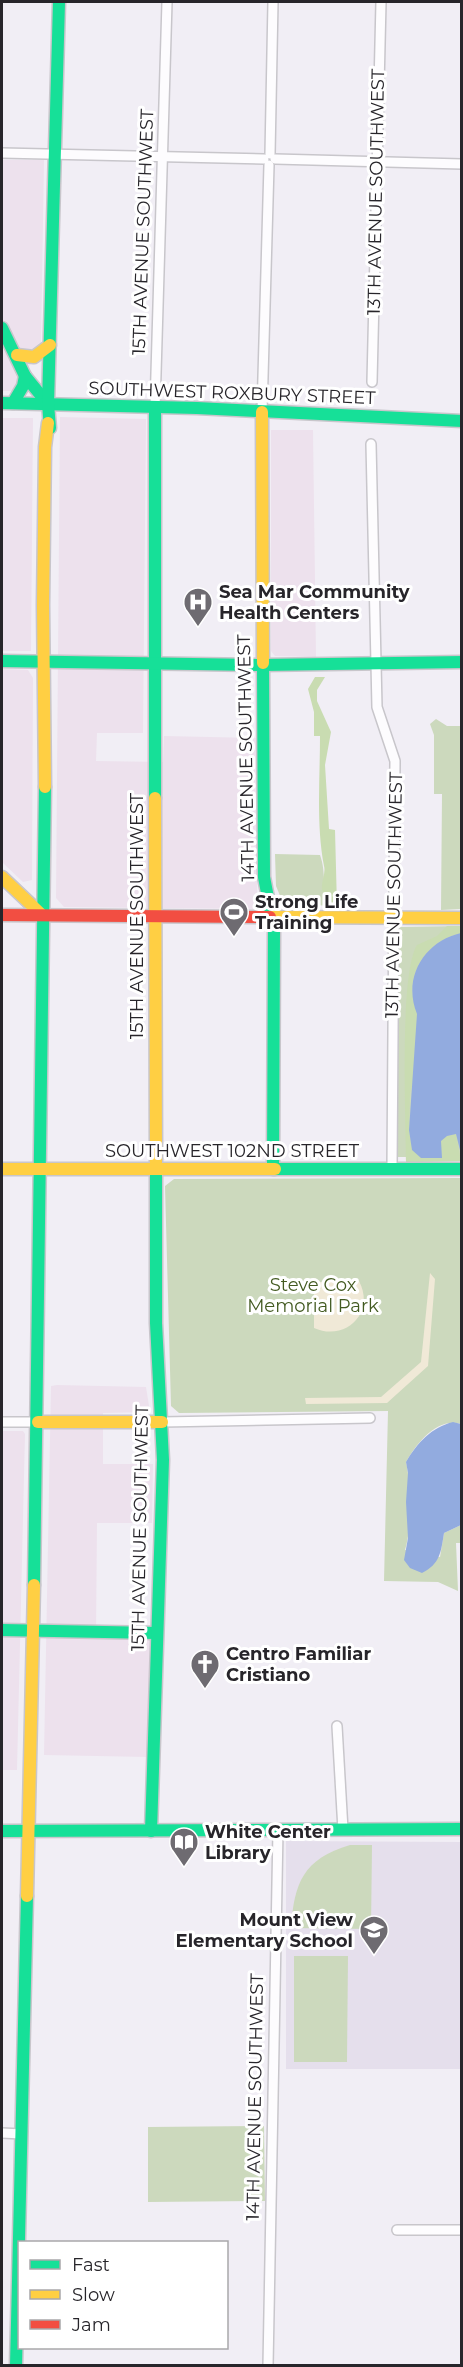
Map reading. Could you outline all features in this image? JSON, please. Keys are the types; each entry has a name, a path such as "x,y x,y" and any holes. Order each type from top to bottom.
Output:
{"street":[{"path":"19,2241 38,1422 42,1169 42,915 48,629 48,404 59,2"},
{"name":"15TH AVENUE SOUTHWEST","path":"152,1831 162,1422 156,1323 155,406 167,2"},
{"name":"14TH AVENUE SOUTHWEST","path":"273,2 262,412 264,877 270,918 274,929 273,1169"},
{"name":"13TH AVENUE SOUTHWEST","path":"372,382 381,2"},
{"path":"2,153 462,164"},
{"path":"2,328 17,355 25,376 48,404"},
{"path":"17,355 34,357 50,345"},
{"path":"7,403 23,386 25,376"},
{"name":"SOUTHWEST ROXBURY STREET","path":"7,403 155,406 462,421"},
{"name":"13TH AVENUE SOUTHWEST","path":"371,444 378,714 395,761 392,1169"},
{"path":"2,661 262,665 462,662"},
{"path":"2,876 42,915"},
{"path":"2,915 462,918"},
{"name":"SOUTHWEST 102ND STREET","path":"2,1169 462,1169"},
{"path":"2,1422 370,1418"},
{"path":"2,1630 156,1633"},
{"path":"337,1726 343,1830"},
{"path":"2,1831 462,1829"},
{"name":"14TH AVENUE SOUTHWEST","path":"268,2366 278,1830"},
{"path":"2,2133 22,2134"},
{"path":"397,2230 462,2230"},
{"path":"16,2366 18,2289"}],"shaded area":[{"path":"2,160 44,160 41,346 15,391 2,391"},
{"path":"60,417 146,419 143,733 97,733 96,761 163,762 164,736 258,738 257,903 253,909 64,907 56,898"},
{"path":"2,418 33,418 31,651 2,651"},
{"path":"271,430 313,430 316,657 275,656 271,651"},
{"path":"2,669 28,670 33,678 32,880 23,882 2,862"},
{"path":"51,1386 146,1387 150,1412 103,1413 103,1464 153,1464 152,1523 97,1523 96,1636 150,1637 148,1757 44,1755"},
{"path":"2,1431 23,1431 25,1434 17,1770 2,1770"},
{"name":"Mount View Elementary School","path":"286,1841 461,1842 461,2069 286,2069"}],"green space":[{"path":"315,677 325,677 317,690 317,701 331,732 325,765 329,829 335,830 337,906 331,906 322,889 324,869 319,818 320,736 314,736 314,712 308,689"},
{"path":"436,719 447,726 461,726 461,909 441,910 442,794 434,794 434,735 430,724"},
{"path":"275,854 320,855 326,892 331,906 283,903 276,886"},
{"path":"447,926 461,926 461,933 448,937 427,952 420,962 412,986 417,1013 409,1130 412,1150 440,1149 441,1141 447,1136 456,1134 461,1161 406,1162 406,1016 411,961 417,945 437,936"},
{"path":"461,926 461,1161 406,1162 406,1157 397,1157 399,927"},
{"name":"Steve Cox Memorial Park","path":"461,1178 461,1424 444,1424 436,1428 422,1440 406,1462 410,1506 405,1550 440,1557 444,1533 461,1525 461,1543 456,1543 458,1591 438,1582 384,1581 388,1411 179,1413 171,1406 165,1186 174,1179"},
{"path":"350,1845 372,1845 371,1929 291,1928 295,1898 304,1875 321,1858"},
{"path":"294,1956 348,1956 347,2062 294,2062"},
{"path":"264,2126 265,2201 148,2202 148,2127"}],"sand":[{"path":"430,1273 435,1279 428,1366 387,1403 306,1404 305,1398 381,1397 421,1362"},
{"path":"315,1278 320,1282 359,1281 364,1304 354,1322 346,1328 326,1331 314,1328 314,1289 309,1283"}],"water":[{"path":"461,933 461,1154 456,1134 447,1136 441,1141 442,1158 421,1158 412,1150 409,1130 417,1014 412,987 415,974 427,952 448,937"},
{"path":"453,1422 461,1424 461,1525 444,1533 436,1561 433,1566 422,1573 410,1568 404,1560 408,1538 406,1462 426,1437 445,1424"}],"traffic: fast":[{"path":"50,428 48,404 59,2"},
{"path":"2,328 25,376 48,404"},
{"path":"13,403 23,386 25,376"},
{"path":"2,403 197,408 462,421"},
{"path":"155,407 155,798"},
{"path":"2,661 262,665 462,662"},
{"path":"263,663 264,877 274,929 273,1169"},
{"path":"34,1585 45,787"},
{"path":"151,1831 163,1460 156,1323 156,1168"},
{"path":"275,1169 462,1169"},
{"path":"2,1630 156,1633"},
{"path":"2,1831 462,1829"},
{"path":"19,2241 27,1896"},
{"path":"16,2366 18,2281"}],"traffic: slow":[{"path":"17,355 34,357 50,345"},
{"path":"262,412 263,663"},
{"path":"45,787 43,605 45,447 48,423"},
{"path":"155,798 156,1168"},
{"path":"2,877 42,915"},
{"path":"270,917 462,918"},
{"path":"2,1169 275,1169"},
{"path":"38,1422 162,1422"},
{"path":"27,1896 34,1585"}],"traffic: jam":[{"path":"2,915 270,917"}],"place":[{"name":"Sea Mar Community Health Centers","path":"198,628"},
{"name":"Strong Life Training","path":"234,938"},
{"name":"Centro Familiar Cristiano","path":"205,1690"},
{"name":"White Center Library","path":"184,1868"},
{"name":"Mount View Elementary School","path":"374,1956"}]}
